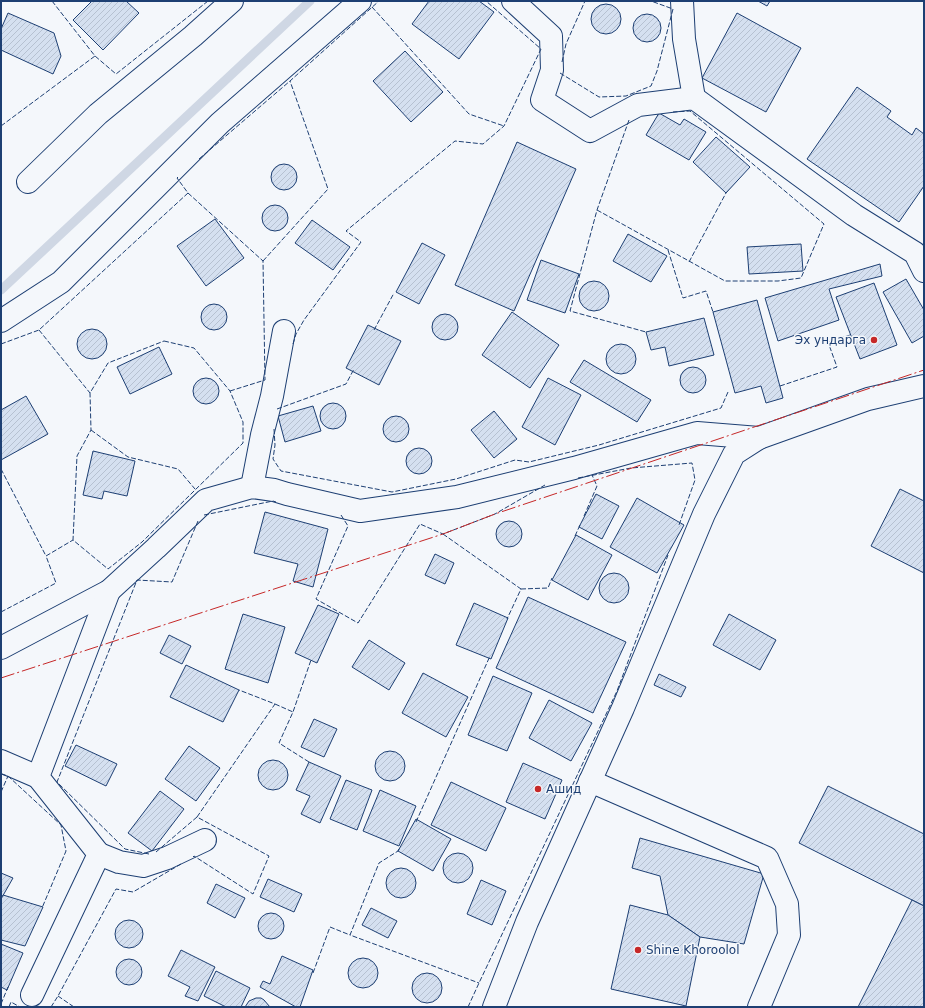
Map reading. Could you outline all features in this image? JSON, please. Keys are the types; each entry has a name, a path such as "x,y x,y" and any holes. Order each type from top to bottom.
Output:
{"street":[{"path":"28,182 98,114 193,36 232,1"},
{"path":"1,321 62,282 220,123 360,1"},
{"path":"513,1 551,36 552,70 542,100 590,131 638,105 694,98 854,215 915,253 924,271"},
{"path":"682,1 684,39 694,98"},
{"path":"252,487 262,435 272,396 284,331"},
{"path":"494,1007 527,922 623,708 704,514 734,454 759,438 868,399 924,386"},
{"path":"1,648 109,591 206,500 252,487 274,490 360,510 457,497 574,468 697,433 759,438"},
{"path":"38,777 109,591"},
{"path":"1,761 38,777 99,854 119,862 143,866 167,858 205,840"},
{"path":"590,781 768,858 787,904 789,935 759,1007"},
{"path":"32,995 99,854"}],"building":[{"path":"92,1 126,1 139,13 103,50 73,20"},
{"path":"429,1 479,1 494,12 459,59 412,24"},
{"path":"758,1 770,1 767,6"},
{"path":"606,4 612,5 620,13 620,25 612,33 606,34 600,33 592,25 591,19 592,13 600,5"},
{"path":"8,13 54,33 61,56 53,74 1,50 1,29"},
{"path":"737,13 801,48 766,112 702,78"},
{"path":"647,14 657,18 661,28 657,38 647,42 637,38 633,28 637,18"},
{"path":"405,51 443,92 411,122 373,81"},
{"path":"857,87 891,111 887,117 912,135 916,128 924,134 924,186 899,222 807,159"},
{"path":"659,113 680,125 684,119 706,132 689,160 646,135"},
{"path":"716,137 750,167 726,193 693,162"},
{"path":"517,142 576,169 514,311 455,285"},
{"path":"284,164 293,168 297,177 293,186 284,190 275,186 271,177 275,168"},
{"path":"275,205 284,209 288,218 284,227 275,231 266,227 262,218 266,209"},
{"path":"215,219 244,258 206,286 177,246"},
{"path":"312,220 350,247 333,270 295,243"},
{"path":"628,234 667,256 651,282 613,261"},
{"path":"422,243 445,255 419,304 396,292"},
{"path":"801,244 803,271 749,274 747,247"},
{"path":"541,260 579,274 565,313 527,300"},
{"path":"880,264 882,276 829,289 839,320 778,341 765,298"},
{"path":"906,279 924,310 924,336 912,343 883,292"},
{"path":"594,281 600,282 608,290 608,302 600,310 594,311 588,310 580,302 579,296 580,290 588,282"},
{"path":"874,283 897,345 860,359 836,297"},
{"path":"757,300 783,398 766,403 761,386 735,393 713,312"},
{"path":"214,304 223,308 227,317 223,326 214,330 205,326 201,317 205,308"},
{"path":"512,312 559,345 530,388 482,355"},
{"path":"445,314 454,318 458,327 454,336 445,340 436,336 432,327 436,318"},
{"path":"704,318 714,355 669,366 665,347 651,350 646,332"},
{"path":"368,325 401,341 379,385 346,368"},
{"path":"92,329 98,330 106,338 106,350 98,358 92,359 86,358 78,350 77,344 78,338 86,330"},
{"path":"621,344 627,345 635,353 635,365 627,373 621,374 615,373 607,365 606,359 607,353 615,345"},
{"path":"159,347 172,374 130,394 117,367"},
{"path":"584,360 651,400 637,422 570,382"},
{"path":"693,367 702,371 706,380 702,389 693,393 684,389 680,380 684,371"},
{"path":"206,378 215,382 219,391 215,400 206,404 197,400 193,391 197,382"},
{"path":"548,378 581,395 555,445 522,427"},
{"path":"26,396 48,434 1,460 1,410"},
{"path":"333,403 342,407 346,416 342,425 333,429 324,425 320,416 324,407"},
{"path":"313,406 321,431 285,442 278,416"},
{"path":"494,411 517,439 494,458 471,430"},
{"path":"396,416 405,420 409,429 405,438 396,442 387,438 383,429 387,420"},
{"path":"419,448 428,452 432,461 428,470 419,474 410,470 406,461 410,452"},
{"path":"93,451 135,461 127,496 104,491 102,499 83,495"},
{"path":"900,489 924,501 924,573 871,546"},
{"path":"596,494 619,506 602,539 579,527"},
{"path":"637,498 684,525 657,573 610,547"},
{"path":"265,512 328,529 313,587 293,581 298,564 254,553"},
{"path":"509,521 518,525 522,534 518,543 509,547 500,543 496,534 500,525"},
{"path":"576,535 612,555 588,600 552,580"},
{"path":"435,554 454,563 445,584 425,575"},
{"path":"614,573 620,574 628,582 628,594 620,602 614,603 608,602 600,594 599,588 600,582 608,574"},
{"path":"528,597 626,642 593,713 496,668"},
{"path":"474,603 508,618 491,659 456,645"},
{"path":"318,605 339,614 317,663 295,653"},
{"path":"243,614 285,627 268,683 225,669"},
{"path":"729,614 776,640 760,670 713,645"},
{"path":"169,635 191,646 182,664 160,653"},
{"path":"369,640 405,663 389,690 352,667"},
{"path":"186,665 239,690 223,722 170,697"},
{"path":"423,673 468,697 446,737 402,713"},
{"path":"659,674 686,687 681,697 654,685"},
{"path":"493,676 532,693 507,751 468,735"},
{"path":"549,700 592,723 571,761 529,738"},
{"path":"314,719 337,729 324,757 301,747"},
{"path":"76,745 117,764 106,786 65,766"},
{"path":"189,746 220,768 196,801 165,779"},
{"path":"390,751 396,752 404,760 404,772 396,780 390,781 384,780 376,772 375,766 376,760 384,752"},
{"path":"273,760 279,761 287,769 287,781 279,789 273,790 267,789 259,781 258,775 259,769 267,761"},
{"path":"309,762 341,776 320,823 301,814 310,796 296,790"},
{"path":"523,763 562,780 545,819 506,802"},
{"path":"346,780 372,790 357,830 330,819"},
{"path":"451,782 506,808 486,851 431,825"},
{"path":"828,786 924,834 924,906 799,843"},
{"path":"380,790 416,806 399,846 363,831"},
{"path":"160,791 184,809 152,851 128,833"},
{"path":"416,819 451,839 433,871 398,851"},
{"path":"640,838 764,874 744,944 700,937 668,915 660,876 632,868"},
{"path":"458,853 464,854 472,862 472,874 464,882 458,883 452,882 444,874 443,868 444,862 452,854"},
{"path":"401,868 407,869 415,877 415,889 407,897 401,898 395,897 387,889 386,883 387,877 395,869"},
{"path":"1,873 13,878 1,899"},
{"path":"268,879 302,894 294,912 260,897"},
{"path":"481,880 506,891 492,925 467,914"},
{"path":"216,884 245,898 235,918 207,903"},
{"path":"3,895 43,907 25,946 1,940 1,899"},
{"path":"912,900 924,906 924,1007 858,1007"},
{"path":"630,905 668,915 700,937 686,1006 611,989"},
{"path":"371,908 397,921 388,938 362,925"},
{"path":"271,913 280,917 284,926 280,935 271,939 262,935 258,926 262,917"},
{"path":"129,920 139,924 143,934 139,944 129,948 119,944 115,934 119,924"},
{"path":"1,944 23,953 7,990 1,987"},
{"path":"181,950 215,967 198,1001 185,996 190,987 168,976"},
{"path":"282,956 313,970 300,1007 296,1007 260,987 263,981 270,984"},
{"path":"363,958 369,959 377,967 377,979 369,987 363,988 357,987 349,979 348,973 349,967 357,959"},
{"path":"129,959 138,963 142,972 138,981 129,985 120,981 116,972 120,963"},
{"path":"216,971 250,988 241,1007 226,1007 204,996"},
{"path":"427,973 433,974 441,982 441,994 433,1002 427,1003 421,1002 413,994 412,988 413,982 421,974"},
{"path":"256,998 261,998 270,1007 245,1007 249,1001"}],"waterway":[{"path":"1,290 310,1"}],"fence":[{"path":"52,1 95,56 116,74 208,1"},
{"path":"199,159 290,81 379,1"},
{"path":"293,344 296,334 304,320 361,242 346,231 455,141 483,144 504,126 541,49 486,1"},
{"path":"562,62 566,44 585,1"},
{"path":"560,73 599,97 626,96 651,86 657,71 673,9 651,1"},
{"path":"372,7 469,114 504,126"},
{"path":"1,126 95,56"},
{"path":"263,261 328,189 290,81"},
{"path":"597,210 725,281 778,281 801,278 824,224 690,111 673,112"},
{"path":"629,120 597,210 570,311 646,332"},
{"path":"1,344 39,330 188,193 177,178 178,177"},
{"path":"188,193 263,261 265,380 230,391"},
{"path":"689,262 726,193"},
{"path":"668,250 683,298 706,291 713,312"},
{"path":"374,330 394,293"},
{"path":"39,330 90,393"},
{"path":"780,386 837,367 828,342 850,335"},
{"path":"164,341 194,348 230,391 243,422 243,443 142,542 108,569 73,540 77,456 91,430 90,393 108,363 164,341"},
{"path":"277,409 346,384 354,369"},
{"path":"274,429 275,445 273,459 281,471 392,492 456,479 515,460 529,462 599,445 721,408 728,392"},
{"path":"91,430 128,457 178,469 195,489"},
{"path":"578,478 631,468 692,463 695,480 679,525"},
{"path":"1,469 46,556"},
{"path":"584,516 597,486 592,475"},
{"path":"341,515 348,526 316,599 358,623 420,524 443,534 495,514 545,485"},
{"path":"204,515 273,501 276,502"},
{"path":"149,854 125,849 57,782 137,580 172,582 198,521"},
{"path":"575,536 580,525"},
{"path":"443,534 521,589 507,619"},
{"path":"1,612 56,583 46,556 73,540"},
{"path":"468,1007 617,691 668,555"},
{"path":"521,589 548,588 552,578"},
{"path":"416,822 490,656"},
{"path":"309,762 279,743 293,712 311,660"},
{"path":"197,817 275,704 239,690"},
{"path":"275,704 293,712"},
{"path":"1,774 8,776 61,825 66,851 42,908"},
{"path":"1,792 8,776"},
{"path":"156,852 197,817 269,856 253,894 194,856 193,857"},
{"path":"399,849 379,863 350,935 479,983"},
{"path":"51,1007 116,889 133,892 181,864"},
{"path":"313,973 330,927 350,935"},
{"path":"1,1004 8,987"},
{"path":"58,996 74,1007"},
{"path":"9,1007 11,1002 20,1007"}],"power":[{"path":"1,678 443,534 495,514 924,370"}],"place":[{"name":"Эх ундарга","path":"874,340"},
{"name":"Ашид","path":"538,789"},
{"name":"Shine Khoroolol","path":"638,950"}]}
